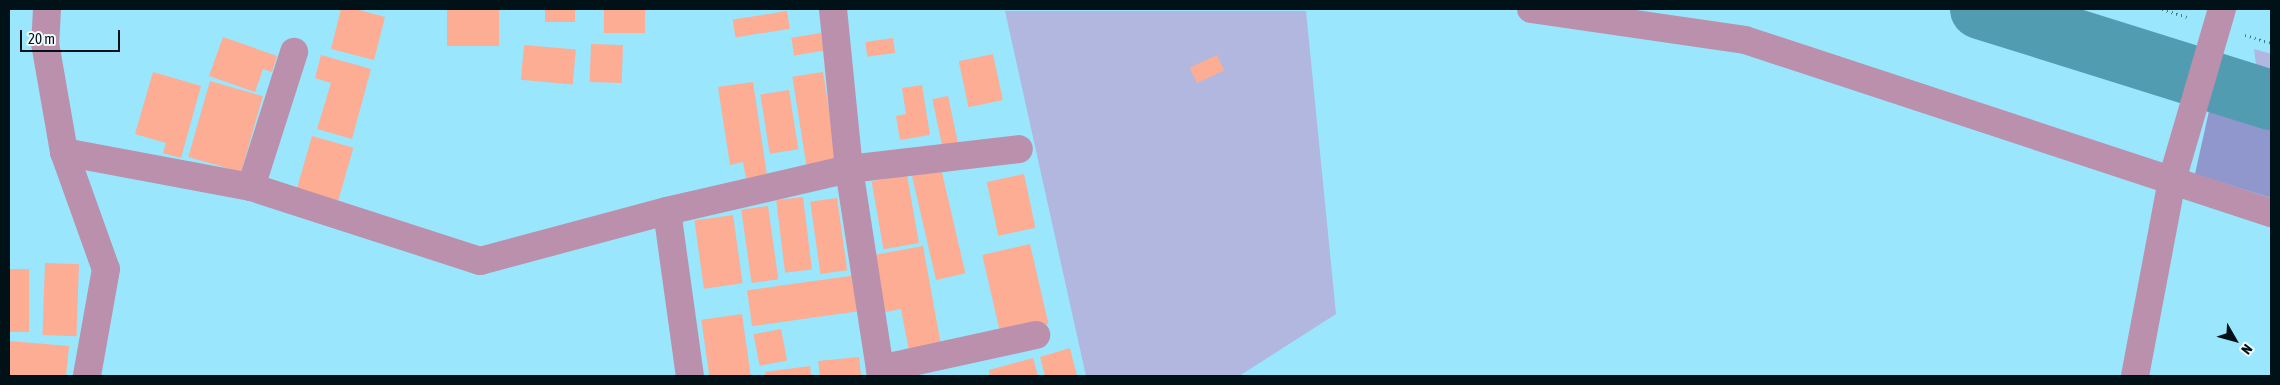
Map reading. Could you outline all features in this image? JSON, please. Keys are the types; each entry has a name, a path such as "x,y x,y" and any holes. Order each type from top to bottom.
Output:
{"street":[{"path":"47,9 45,43 64,152 106,269 87,376"},
{"path":"833,9 850,169 880,373 1036,335"},
{"path":"1531,9 1745,40 2176,168 2271,213"},
{"path":"2135,376 2176,168 2220,18"},
{"path":"250,187 294,52"},
{"path":"64,152 250,187 480,261 666,211 850,169 1020,149"},
{"path":"666,211 690,376"}],"shaded area":[{"path":"1005,11 1306,11 1336,314 1239,376 1086,376"},
{"path":"2254,49 2271,54 2271,113 2262,110"},
{"path":"2213,93 2271,113 2271,198 2195,174"}],"building":[{"path":"341,9 356,9 385,17 374,60 331,49"},
{"path":"447,9 499,9 499,46 447,46"},
{"path":"545,9 575,9 575,22 545,22"},
{"path":"604,9 645,9 645,33 604,33"},
{"path":"787,11 790,29 735,37 733,20"},
{"path":"821,33 824,51 794,55 791,38"},
{"path":"223,37 277,56 272,72 263,69 255,92 209,76"},
{"path":"893,38 895,53 867,57 865,42"},
{"path":"591,44 623,45 622,83 590,82"},
{"path":"524,45 576,50 573,84 521,80"},
{"path":"993,54 1003,100 969,107 959,61"},
{"path":"321,55 371,69 352,139 317,129 331,83 315,78"},
{"path":"1217,55 1224,70 1197,83 1190,68"},
{"path":"153,72 201,86 181,158 163,153 166,143 135,134"},
{"path":"823,72 837,161 806,166 792,77"},
{"path":"210,81 263,96 241,172 188,157"},
{"path":"753,82 767,175 746,178 743,162 730,165 718,87"},
{"path":"922,85 930,135 900,140 896,116 906,114 902,88"},
{"path":"789,90 798,149 770,154 760,95"},
{"path":"948,96 958,143 942,146 932,99"},
{"path":"312,136 353,148 337,204 296,192"},
{"path":"941,168 965,273 936,280 912,175"},
{"path":"1024,174 1035,228 998,236 987,182"},
{"path":"907,175 919,243 884,249 872,181"},
{"path":"803,197 812,269 785,273 776,200"},
{"path":"837,198 847,270 820,274 810,202"},
{"path":"768,206 778,279 752,283 741,210"},
{"path":"733,215 743,283 704,289 694,220"},
{"path":"1030,244 1048,324 1001,335 982,255"},
{"path":"923,246 941,345 909,351 901,309 885,312 874,255"},
{"path":"45,263 79,264 76,336 42,335"},
{"path":"9,269 29,269 29,332 9,332"},
{"path":"857,275 862,311 752,326 747,290"},
{"path":"742,314 751,376 709,376 701,320"},
{"path":"781,329 787,360 760,366 754,334"},
{"path":"9,341 69,346 66,376 9,376"},
{"path":"1070,348 1077,376 1045,376 1040,357"},
{"path":"859,357 861,376 820,376 818,361"},
{"path":"1033,358 1038,376 990,376 989,370"},
{"path":"810,366 811,376 766,376 765,372"}],"waterway":[{"path":"1980,9 2271,100"}]}
